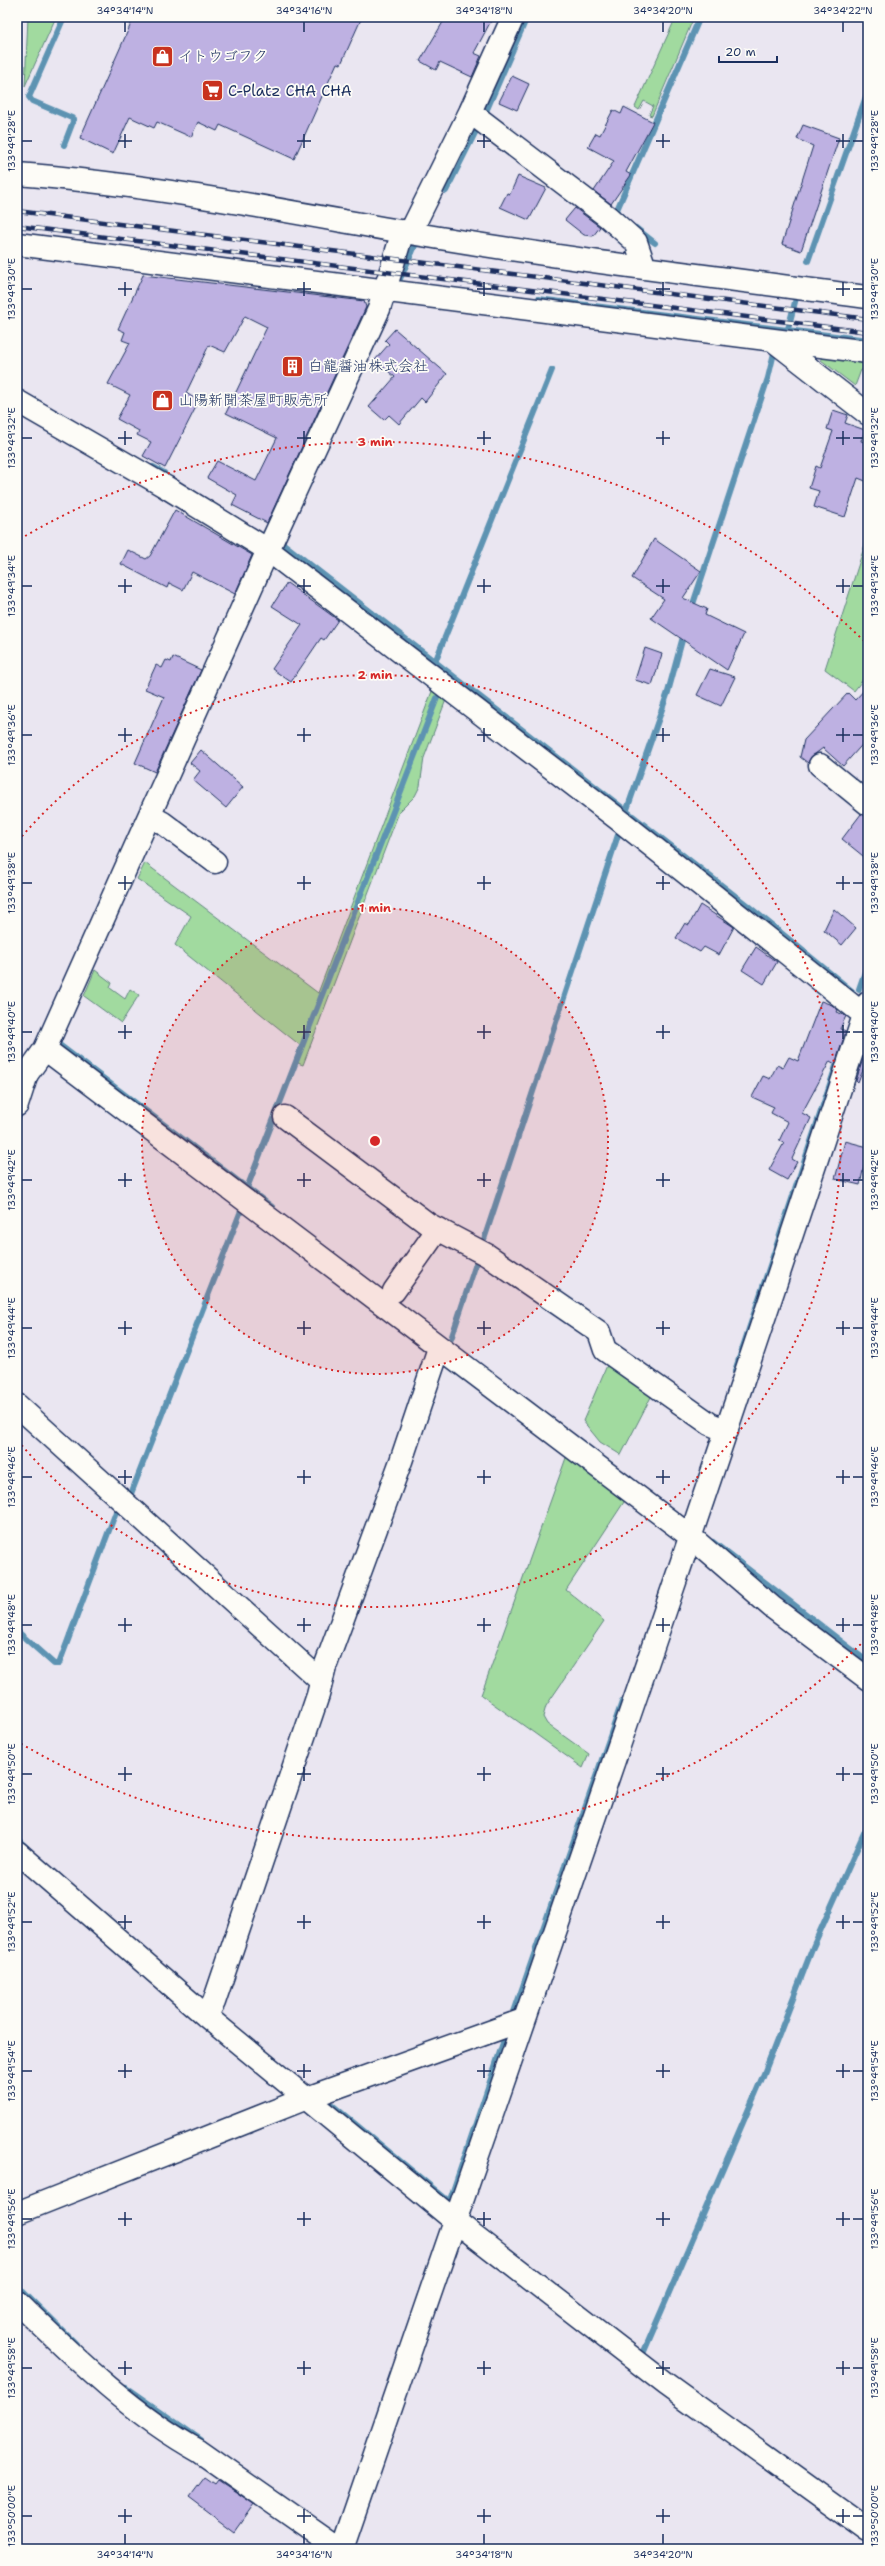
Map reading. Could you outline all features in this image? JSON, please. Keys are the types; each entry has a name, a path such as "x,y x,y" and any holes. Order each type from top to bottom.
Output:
{"street":[{"path":"22,1082 45,1050 156,819 268,550 379,309 386,284 407,232 477,117 513,17"},
{"path":"477,117 608,217 636,242 645,268"},
{"path":"17,174 120,184 287,210 407,232 645,268 868,297"},
{"path":"17,244 386,284 774,341 868,352"},
{"path":"774,341 868,414"},
{"path":"17,401 166,486 268,550 867,1012 719,1428 691,1537 343,2545 182,2441 104,2383 17,2302"},
{"path":"820,765 868,804"},
{"path":"156,819 216,862"},
{"path":"45,1050 691,1537 772,1607 868,1679"},
{"path":"285,1117 428,1224 481,1251 599,1332 605,1350 719,1428"},
{"path":"394,1291 438,1229"},
{"path":"210,2010 321,1681 401,1461 439,1348"},
{"path":"17,1405 321,1681"},
{"path":"17,1852 210,2010 307,2098 454,2220 666,2384 868,2530"},
{"path":"17,2213 307,2098 523,2020"}],"green space":[{"path":"28,17 56,17 25,86"},
{"path":"676,17 694,17 652,116 649,115 653,106 644,101 639,110 635,107"},
{"path":"821,356 868,362 868,371 861,370 855,386 821,360"},
{"path":"868,535 868,673 854,691 825,669"},
{"path":"434,686 447,697 424,758 420,786 415,796 399,812 303,1065 295,1062 301,1046 175,945 191,916 137,879 145,863 318,993"},
{"path":"95,970 112,983 110,988 125,999 130,989 139,995 121,1023 84,996"},
{"path":"608,1363 652,1395 621,1455 600,1442 583,1421"},
{"path":"567,1455 626,1499 566,1590 604,1621 546,1706 543,1717 547,1724 589,1754 583,1768 481,1695"}],"building":[{"name":"C-Platz CHA CHA","path":"134,17 362,17 341,64 337,63 294,159 220,125 217,131 198,122 191,137 157,122 154,128 130,117 113,154 80,138"},
{"path":"446,17 493,17 474,53 481,56 472,77 440,62 436,70 420,61"},
{"path":"512,76 529,84 517,110 499,102"},
{"path":"624,107 653,122 626,172 631,175 611,204 594,191 614,161 588,147 596,133 600,135 613,110 621,114"},
{"path":"803,125 839,138 801,251 782,244 813,146 797,139"},
{"path":"518,176 546,188 529,220 500,207 507,193 510,194"},
{"path":"575,208 600,227 593,236 584,235 565,220"},
{"name":"白龍醤油株式会社","path":"143,275 364,301 366,307 267,523 232,505 237,495 207,478 217,461 256,481 277,438 226,413 267,327 245,316 225,352 209,345 186,393 199,401 165,468 143,456 151,442 137,435 139,431 117,419 130,395 108,384 130,343 122,340 125,332 118,329"},
{"path":"395,329 447,374 425,402 421,398 399,424 389,415 384,420 369,407 395,377 375,360 389,344 385,340"},
{"path":"833,410 848,415 845,423 865,430 861,441 868,443 868,482 858,478 845,517 814,507 819,491 809,488 816,466 820,468 833,431 827,429"},
{"path":"175,510 252,555 235,594 192,572 183,590 169,583 167,588 121,564 128,550 146,559 150,556"},
{"path":"654,539 701,571 683,598 707,609 705,615 744,634 727,670 651,618 664,599 632,578"},
{"path":"287,583 338,620 324,640 321,638 291,682 272,669 302,625 272,606"},
{"path":"645,648 662,654 652,685 635,680"},
{"path":"173,657 201,670 155,772 135,763 164,697 145,689 156,665 162,668 166,660 171,662"},
{"path":"710,669 735,677 721,706 697,695"},
{"path":"868,686 868,738 843,766 823,748 811,757 808,763 800,757 804,740 848,693 855,700"},
{"path":"201,750 243,787 226,808 193,780 200,771 190,763"},
{"path":"861,814 868,816 868,860 842,839"},
{"path":"700,905 734,927 719,955 704,947 700,952 676,938 685,923 689,925"},
{"path":"834,909 856,928 842,945 824,930"},
{"path":"756,947 777,962 764,984 742,970"},
{"path":"821,1001 832,1005 838,1010 837,1012 846,1016 840,1029 846,1031 835,1064 830,1061 802,1113 811,1118 792,1159 797,1162 787,1180 769,1170 784,1143 779,1141 788,1122 771,1113 774,1107 752,1097 763,1076 770,1079 777,1065 783,1068 789,1057 798,1061"},
{"path":"868,1043 868,1057 858,1083 856,1081"},
{"path":"845,1141 868,1147 860,1185 835,1179"},
{"path":"205,2477 215,2484 218,2480 254,2504 234,2532 189,2498"}],"waterway":[{"path":"64,17 29,97 32,101 74,119 64,145"},
{"path":"484,116 527,17"},
{"path":"621,216 616,212 700,17"},
{"path":"808,261 868,91"},
{"path":"446,191 479,125"},
{"path":"636,228 655,243"},
{"path":"398,283 415,246"},
{"path":"788,329 796,298"},
{"path":"538,299 868,340"},
{"path":"691,610 768,378 774,353"},
{"path":"435,662 552,370"},
{"path":"153,467 164,473"},
{"path":"280,541 747,905 852,991"},
{"path":"624,818 668,692 684,633"},
{"path":"247,1188 437,698"},
{"path":"451,1339 621,826"},
{"path":"859,989 868,963"},
{"path":"60,1039 58,1044 272,1207"},
{"path":"735,1371 836,1066"},
{"path":"17,1120 22,1109"},
{"path":"129,1499 242,1208"},
{"path":"17,1631 54,1664 59,1664 117,1509"},
{"path":"713,1542 868,1662"},
{"path":"514,2012 622,1702"},
{"path":"642,2356 763,2076 813,1947 868,1824"},
{"path":"17,1839 26,1847"},
{"path":"450,2200 506,2034"},
{"path":"331,2104 451,2203"},
{"path":"17,2286 76,2344"},
{"path":"125,2387 201,2440"}],"railway":[{"path":"17,211 868,319"},
{"path":"17,226 868,332"}],"place":[{"name":"イトウゴフク","path":"163,56"},
{"name":"C-Platz CHA CHA","path":"213,91"},
{"name":"白龍醤油株式会社","path":"292,366"},
{"name":"山陽新聞茶屋町販売所","path":"162,400"}]}
